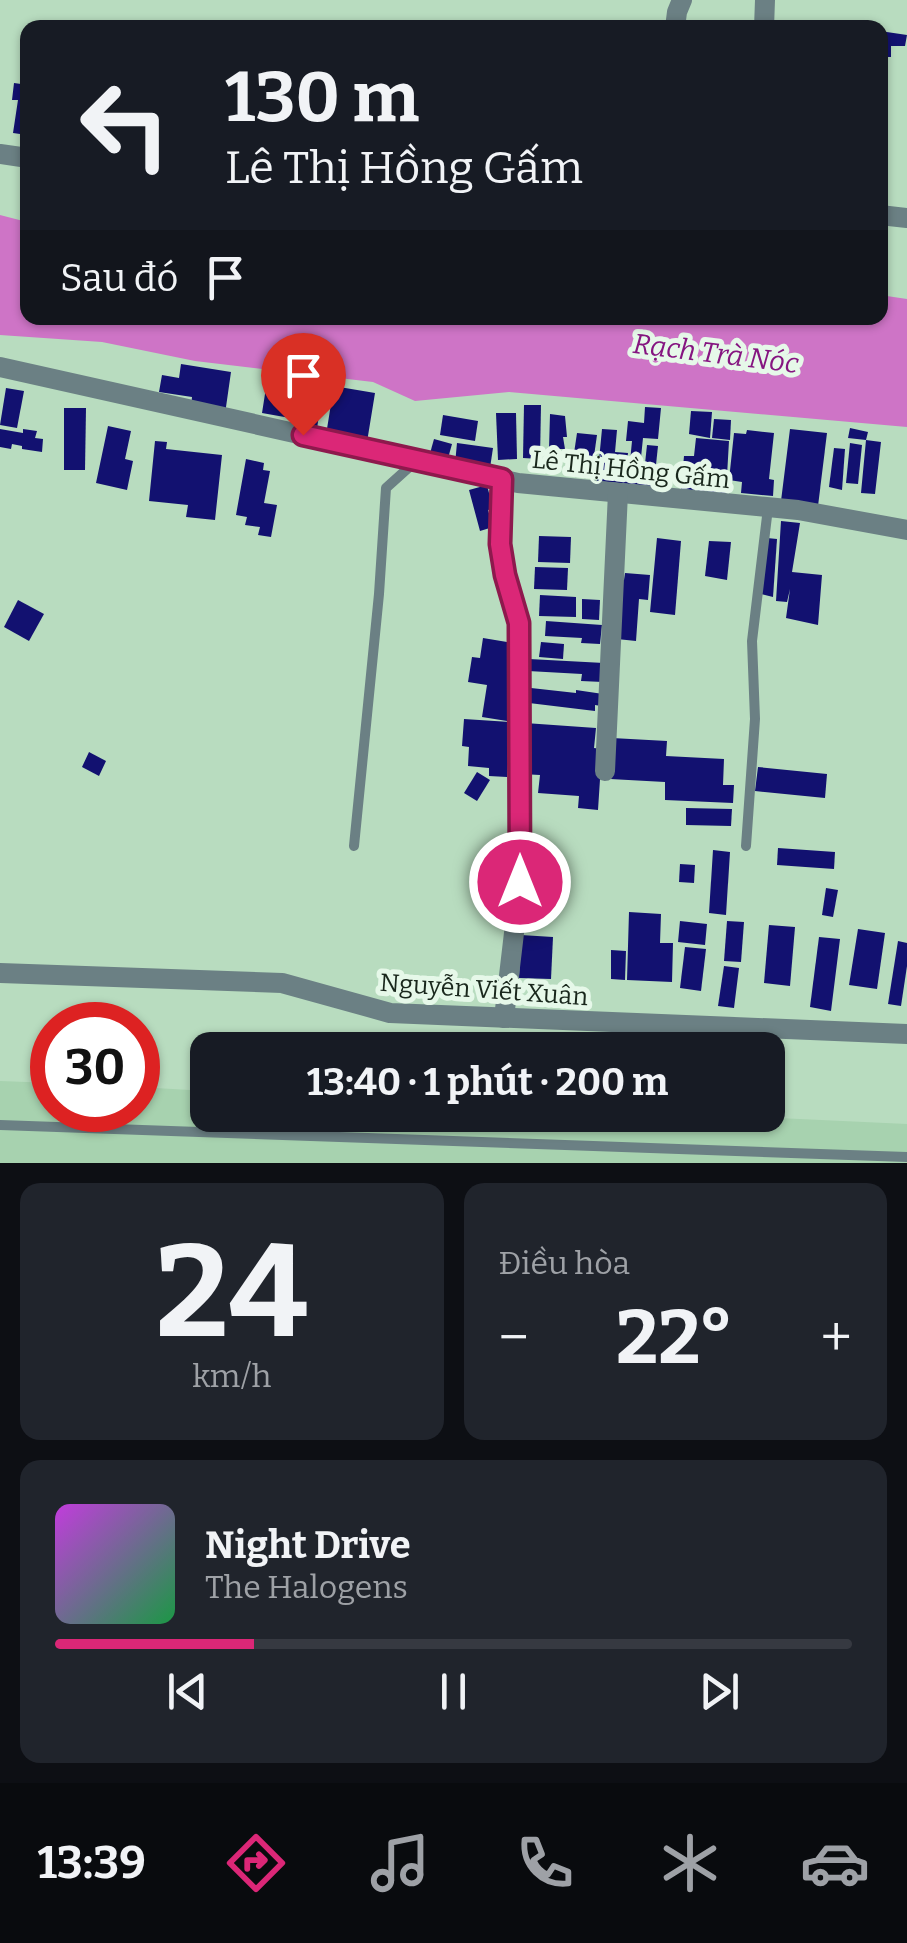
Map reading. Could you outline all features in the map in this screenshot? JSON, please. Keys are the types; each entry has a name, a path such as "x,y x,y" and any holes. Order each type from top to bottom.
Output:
{"street":[{"name":"Lê Thị Hồng Gấm","path":"0,367 518,483 798,510 907,530"},
{"path":"502,479 500,544 519,623 520,882 504,1018"},
{"path":"605,772 618,492"},
{"name":"Nguyễn Viết Xuân","path":"0,973 282,983 390,1012 907,1034"}],"lane":[{"path":"354,846 380,594 386,488 416,460"},
{"path":"746,846 755,719 752,640 768,508"},
{"path":"0,1125 907,1157"}],"shaded area":[{"path":"0,1081 30,1082 30,1132 160,1132 160,1088 190,1090 190,1132 785,1132 785,1118 907,1124 907,1163 0,1163"}],"water":[{"name":"Rạch Trà Nóc","path":"0,215 20,220 20,325 888,325 888,296 907,299 907,427 509,392 415,401 373,382 195,361 102,342 0,335"}],"building":[{"path":"888,32 907,35 905,46 891,46 891,57"},
{"path":"14,83 20,84 20,134 13,133 18,100 12,100"},
{"path":"181,364 231,372 225,414 191,408 192,397 159,392 162,375 179,378"},
{"path":"268,375 375,393 367,442 326,435 331,404 321,402 316,435 305,433 307,421 262,413"},
{"path":"6,388 24,391 17,428 0,425"},
{"path":"524,405 541,405 540,459 523,458"},
{"path":"645,407 661,408 658,439 643,438 639,477 653,479 652,486 597,481 602,429 617,430 615,452 628,453 629,472 632,441 626,441 628,421 644,423"},
{"path":"64,408 86,408 85,470 64,470"},
{"path":"691,411 712,412 710,438 689,434"},
{"path":"496,413 516,413 517,459 498,460"},
{"path":"550,414 565,416 565,449 549,449"},
{"path":"443,415 478,421 475,441 440,435"},
{"path":"714,419 731,420 730,440 712,438"},
{"path":"108,426 131,431 125,459 133,461 127,490 96,483"},
{"path":"850,428 868,432 866,440 848,438"},
{"path":"0,429 37,431 35,438 43,439 42,452 12,444 11,449 0,447"},
{"path":"790,429 827,433 818,506 781,501"},
{"path":"747,430 774,433 769,479 774,480 773,496 741,493 742,482 729,480 734,433 746,434"},
{"path":"577,433 597,435 593,463 573,460"},
{"path":"696,438 729,441 726,493 681,489 684,456 694,456"},
{"path":"434,439 452,444 447,462 429,457"},
{"path":"866,440 881,442 875,494 861,493"},
{"path":"155,441 167,442 166,449 222,455 215,520 186,517 188,505 149,501"},
{"path":"457,443 493,448 490,468 455,464"},
{"path":"850,443 862,445 858,484 846,483"},
{"path":"647,445 658,446 655,474 644,473"},
{"path":"834,448 845,449 842,490 829,487"},
{"path":"246,459 264,463 263,470 270,471 264,503 277,505 271,537 258,535 260,527 245,525 247,517 236,515"},
{"path":"487,485 493,527 480,531 469,490"},
{"path":"781,521 800,523 792,572 822,575 818,625 786,618 790,589 787,602 776,601"},
{"path":"539,536 571,537 570,563 538,562"},
{"path":"657,538 681,541 675,615 650,612"},
{"path":"767,538 777,539 773,597 761,594"},
{"path":"709,541 731,542 727,580 705,576"},
{"path":"535,567 568,568 567,590 534,589"},
{"path":"625,573 650,575 648,600 639,599 636,641 617,639 621,580"},
{"path":"540,595 576,597 576,617 539,616"},
{"path":"582,599 600,600 599,620 582,619"},
{"path":"18,600 44,614 29,641 4,627"},
{"path":"546,621 602,625 600,644 581,643 582,638 545,636"},
{"path":"483,638 513,643 507,721 482,717 487,685 468,682 472,657 480,658"},
{"path":"541,642 564,644 563,659 539,657"},
{"path":"529,659 604,663 603,682 581,681 582,674 528,671"},
{"path":"531,688 603,694 601,706 595,705 595,711 529,703"},
{"path":"464,719 511,722 507,777 489,776 489,768 468,766 469,747 462,746"},
{"path":"525,723 596,728 594,748 602,749 598,810 578,808 579,796 538,793 540,775 521,774"},
{"path":"612,738 667,741 666,756 724,759 723,785 734,785 733,803 665,800 665,782 610,779"},
{"path":"89,752 106,761 99,776 82,767"},
{"path":"758,767 827,774 825,798 755,791"},
{"path":"477,772 490,780 477,801 464,793"},
{"path":"686,808 732,809 731,826 686,825"},
{"path":"778,848 835,852 834,869 777,865"},
{"path":"713,850 730,852 726,915 709,913"},
{"path":"680,864 695,865 694,883 679,882"},
{"path":"826,888 838,890 833,917 822,915"},
{"path":"629,912 661,914 660,943 673,943 672,982 627,980"},
{"path":"680,921 707,924 705,945 678,942"},
{"path":"727,921 744,922 741,962 724,961"},
{"path":"769,925 795,927 790,986 764,983"},
{"path":"858,929 885,933 877,989 849,985"},
{"path":"521,935 553,937 551,979 519,978"},
{"path":"819,937 840,939 831,1011 810,1007"},
{"path":"898,941 907,943 901,1006 888,1004"},
{"path":"685,947 706,949 701,991 680,988"},
{"path":"611,950 626,951 625,980 611,979"},
{"path":"724,966 739,968 734,1008 718,1006"}],"route":[{"path":"303,435 502,479 500,544 519,623 520,882"}]}
